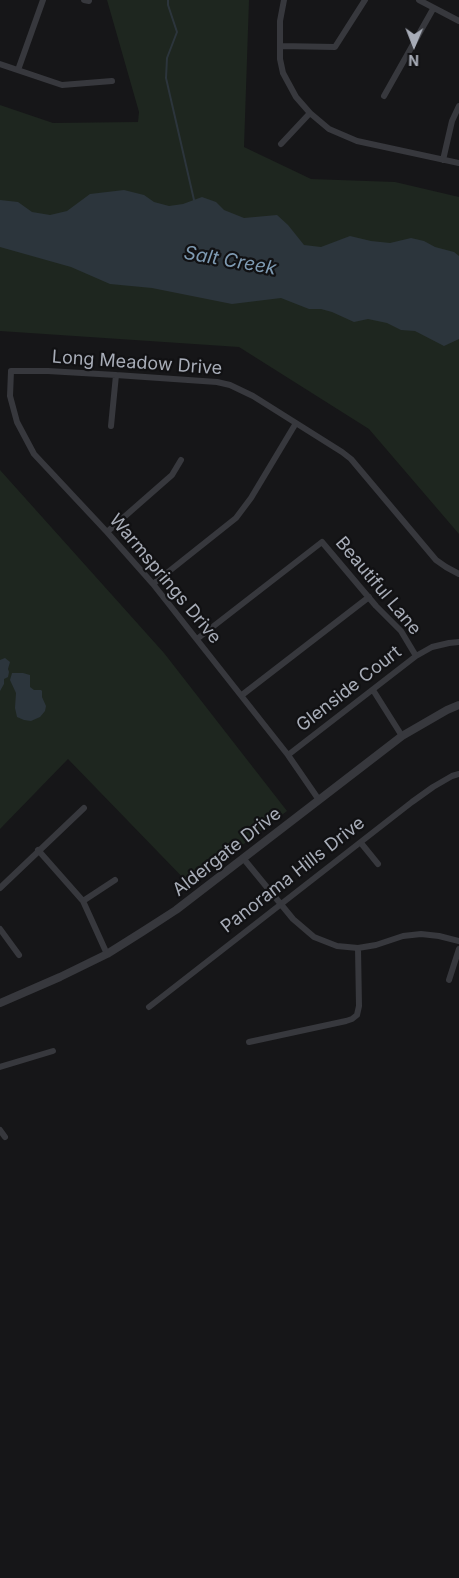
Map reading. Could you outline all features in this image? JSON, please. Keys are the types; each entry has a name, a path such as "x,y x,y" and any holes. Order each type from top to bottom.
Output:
{"street":[{"path":"18,70 43,0"},
{"path":"284,0 280,21 280,59 283,73 296,97 310,113 329,129 357,141 459,164"},
{"path":"280,46 335,47 365,0"},
{"path":"419,0 459,21"},
{"path":"384,96 434,9"},
{"path":"0,64 62,85 112,81"},
{"path":"443,160 452,121 459,106"},
{"path":"281,144 310,113"},
{"name":"Long Meadow Drive","path":"11,371 48,371 217,382 230,385 253,396 351,459 436,560 459,574"},
{"name":"Warmsprings Drive","path":"11,371 10,396 17,422 34,454 153,584 288,754 319,800"},
{"path":"111,426 116,376"},
{"path":"153,584 236,518 251,498 296,424"},
{"path":"107,532 172,475 181,460"},
{"name":"Beautiful Lane","path":"197,639 322,542 401,631 416,656"},
{"path":"242,695 369,597"},
{"name":"Glenside Court","path":"288,754 416,656 432,647 459,642"},
{"path":"373,690 402,736"},
{"name":"Aldergate Drive","path":"0,1003 108,954 176,910 402,736 459,705"},
{"name":"Panorama Hills Drive","path":"149,1007 433,787 459,774"},
{"path":"0,888 84,808"},
{"path":"361,843 378,864"},
{"path":"38,850 83,901 108,954"},
{"path":"244,858 292,919 314,937 337,946 358,948 376,945 403,936 421,934 459,941"},
{"path":"83,901 115,880"},
{"path":"0,929 18,955"},
{"path":"248,1042 352,1019 357,1015 359,1006 358,948"},
{"path":"449,980 459,949"},
{"path":"0,1067 53,1052"},
{"path":"0,1130 5,1137"}],"shaded area":[{"path":"107,0 249,0 244,147 311,179 395,182 459,197 459,534 369,429 239,347 0,331 0,105 53,123 138,122 139,112"},
{"path":"0,470 164,653 287,811 190,885 68,759 0,829"}],"water":[{"name":"Salt Creek","path":"124,190 144,195 154,202 169,206 183,204 202,197 216,202 224,210 244,218 277,215 304,245 321,247 350,236 390,243 411,238 454,252 459,256 459,339 444,346 415,331 401,330 387,323 368,319 354,322 332,312 321,309 309,309 281,298 232,304 152,288 110,284 71,267 0,247 0,200 18,202 32,212 50,215 67,211 90,194"},
{"path":"5,658 10,662 9,672 8,677 4,679 4,684 0,691 0,660"},
{"path":"12,673 30,675 30,687 34,690 42,691 42,697 46,706 45,711 40,717 31,721 17,717 15,708 16,693 10,680"}],"waterway":[{"path":"168,0 177,32 167,58 166,78 194,200"}]}
